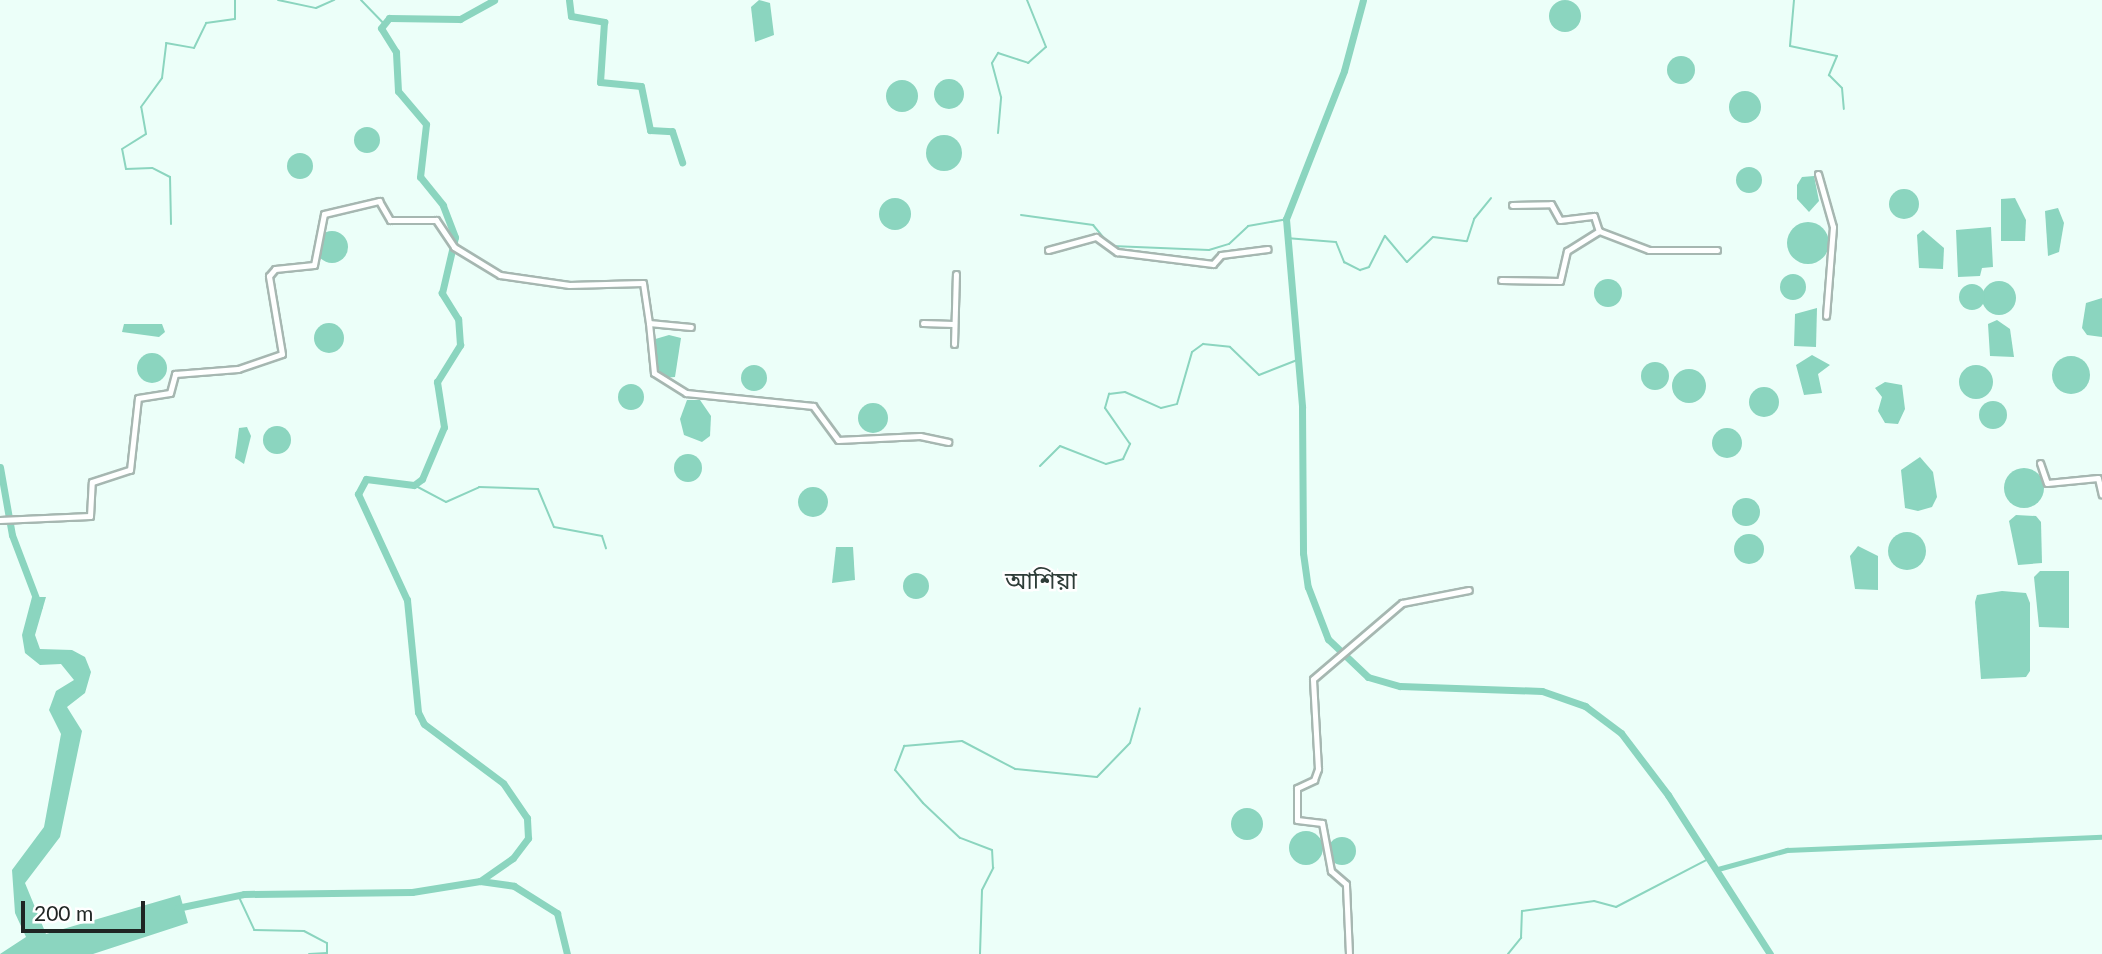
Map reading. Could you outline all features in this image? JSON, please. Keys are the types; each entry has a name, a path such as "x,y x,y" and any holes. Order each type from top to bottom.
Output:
{"street":[{"path":"1818,174 1833,227 1826,316"},
{"path":"0,520 90,516 92,482 130,470 138,398 170,393 175,374 238,369 282,354 268,276 275,270 314,265 320,216 379,201 390,220 436,220 454,247 500,275 547,283 643,283 654,373 686,393 813,406 838,440 920,436 948,442"},
{"path":"1512,205 1551,204 1560,220 1594,216 1599,231"},
{"path":"1599,231 1649,250 1717,250"},
{"path":"1501,280 1560,281 1567,251 1586,245 1599,231"},
{"path":"1048,250 1096,237 1117,252 1213,264 1221,255 1268,249"},
{"path":"954,344 956,274"},
{"path":"649,323 691,327"},
{"path":"923,323 953,324"},
{"path":"2040,463 2047,483 2098,478 2102,495"},
{"path":"1349,954 1346,884 1331,871 1322,823 1297,820 1297,788 1314,780 1318,769 1311,684 1402,603 1469,590"}],"shaded area":[{"path":"759,0 770,3 774,35 755,42 751,7"},
{"path":"1565,0 1576,5 1581,16 1576,27 1565,32 1554,27 1549,16 1554,5"},
{"path":"1681,56 1691,60 1695,70 1691,80 1681,84 1671,80 1667,70 1671,60"},
{"path":"949,79 955,80 963,88 963,100 955,108 949,109 943,108 935,100 934,94 935,88 943,80"},
{"path":"902,80 913,85 918,96 913,107 902,112 891,107 886,96 891,85"},
{"path":"1745,91 1756,96 1761,107 1756,118 1745,123 1734,118 1729,107 1734,96"},
{"path":"367,127 376,131 380,140 376,149 367,153 358,149 354,140 358,131"},
{"path":"944,135 957,140 962,153 957,166 944,171 931,166 926,153 931,140"},
{"path":"300,153 309,157 313,166 309,175 300,179 291,175 287,166 291,157"},
{"path":"1749,167 1758,171 1762,180 1758,189 1749,193 1740,189 1736,180 1740,171"},
{"path":"1814,176 1819,201 1809,212 1797,199 1797,185 1802,177"},
{"path":"1904,189 1914,194 1919,204 1914,214 1904,219 1894,214 1889,204 1894,194"},
{"path":"895,198 907,202 911,214 907,226 895,230 883,226 879,214 883,202"},
{"path":"2015,198 2026,220 2025,241 2001,241 2001,199"},
{"path":"2058,208 2064,223 2059,252 2048,256 2045,211"},
{"path":"1808,222 1823,228 1829,243 1823,258 1808,264 1793,258 1787,243 1793,228"},
{"path":"1991,227 1993,267 1982,268 1980,276 1958,277 1956,230"},
{"path":"1923,230 1944,248 1943,269 1919,268 1917,235"},
{"path":"332,231 343,236 348,247 343,258 332,263 321,258 316,247 321,236"},
{"path":"1793,274 1802,278 1806,287 1802,296 1793,300 1784,296 1780,287 1784,278"},
{"path":"1608,279 1618,283 1622,293 1618,303 1608,307 1598,303 1594,293 1598,283"},
{"path":"1999,281 2011,286 2016,298 2011,310 1999,315 1987,310 1982,298 1987,286"},
{"path":"1972,284 1981,288 1985,297 1981,306 1972,310 1963,306 1959,297 1963,288"},
{"path":"2102,298 2102,337 2087,335 2082,328 2086,303"},
{"path":"1817,308 1816,347 1794,346 1795,314"},
{"path":"1997,320 2010,329 2014,357 1990,356 1988,324"},
{"path":"329,323 340,327 344,338 340,349 329,353 318,349 314,338 318,327"},
{"path":"124,324 162,324 165,332 159,337 122,332"},
{"path":"669,335 681,338 675,377 662,378 650,347 652,340"},
{"path":"152,353 163,357 167,368 163,379 152,383 141,379 137,368 141,357"},
{"path":"1812,355 1830,365 1818,374 1822,393 1804,395 1796,365"},
{"path":"2071,356 2084,362 2090,375 2084,388 2071,394 2058,388 2052,375 2058,362"},
{"path":"1655,362 1665,366 1669,376 1665,386 1655,390 1645,386 1641,376 1645,366"},
{"path":"754,365 763,369 767,378 763,387 754,391 745,387 741,378 745,369"},
{"path":"1976,365 1988,370 1993,382 1988,394 1976,399 1964,394 1959,382 1964,370"},
{"path":"1689,369 1701,374 1706,386 1701,398 1689,403 1677,398 1672,386 1677,374"},
{"path":"1885,382 1902,385 1905,409 1898,424 1885,423 1878,411 1882,397 1875,388"},
{"path":"631,384 641,387 644,397 641,407 631,410 621,407 618,397 621,387"},
{"path":"1764,387 1770,388 1778,396 1778,408 1770,416 1764,417 1758,416 1750,408 1749,402 1750,396 1758,388"},
{"path":"687,400 700,400 711,416 710,436 702,442 684,435 680,419"},
{"path":"1993,401 2003,405 2007,415 2003,425 1993,429 1983,425 1979,415 1983,405"},
{"path":"873,403 884,407 888,418 884,429 873,433 862,429 858,418 862,407"},
{"path":"277,426 287,430 291,440 287,450 277,454 267,450 263,440 267,430"},
{"path":"247,427 251,436 244,464 235,458 239,428"},
{"path":"1727,428 1738,432 1742,443 1738,454 1727,458 1716,454 1712,443 1716,432"},
{"path":"688,454 698,458 702,468 698,478 688,482 678,478 674,468 678,458"},
{"path":"1920,457 1933,472 1937,497 1932,507 1918,511 1905,508 1901,470"},
{"path":"2024,468 2032,469 2038,474 2043,480 2043,496 2038,502 2032,507 2024,508 2016,507 2010,502 2005,496 2004,488 2005,480 2010,474 2016,469"},
{"path":"813,487 824,491 828,502 824,513 813,517 802,513 798,502 802,491"},
{"path":"1746,498 1756,502 1760,512 1756,522 1746,526 1736,522 1732,512 1736,502"},
{"path":"2016,515 2036,516 2041,522 2042,563 2018,565 2009,521"},
{"path":"1907,532 1920,538 1926,551 1920,564 1907,570 1894,564 1888,551 1894,538"},
{"path":"1749,534 1760,538 1764,549 1760,560 1749,564 1738,560 1734,549 1738,538"},
{"path":"1858,546 1878,556 1878,590 1855,589 1850,556"},
{"path":"836,547 853,547 855,580 832,583"},
{"path":"2040,571 2069,571 2069,628 2039,627 2034,577"},
{"path":"916,573 925,577 929,586 925,595 916,599 907,595 903,586 907,577"},
{"path":"2002,591 2026,593 2030,603 2030,671 2026,677 1981,679 1975,602 1977,595"},
{"path":"32,597 46,597 35,635 40,649 72,650 85,657 91,672 85,693 67,707 82,731 60,837 25,883 46,934 180,895 188,923 93,954 0,954 26,937 15,913 12,870 44,827 61,734 49,710 56,691 74,680 61,664 40,665 25,653 22,635"},
{"path":"1247,808 1258,813 1263,824 1258,835 1247,840 1236,835 1231,824 1236,813"},
{"path":"1306,831 1318,836 1323,848 1318,860 1306,865 1294,860 1289,848 1294,836"},
{"path":"1342,837 1352,841 1356,851 1352,861 1342,865 1332,861 1328,851 1332,841"}],"waterway":[{"path":"171,224 170,177 152,168 126,169 122,149 146,134 141,107 162,78 166,43 194,48 206,23 235,19 235,0"},
{"path":"278,0 316,8 334,0"},
{"path":"361,0 383,23"},
{"path":"480,881 513,858 528,838 527,818 503,783 424,724 418,712 407,600 358,494 366,479 414,485 422,479 444,427 437,382 460,345 458,319 442,293 455,237 443,205 420,177 426,124 398,91 396,52 381,28 389,18 460,19 494,0"},
{"path":"569,0 571,16 604,22 600,82 641,86 650,130 672,131 682,162"},
{"path":"998,133 1001,97 992,63 998,53 1028,63 1046,47 1027,0"},
{"path":"1363,0 1344,71 1286,219 1302,407 1303,553 1308,587 1328,639 1368,677 1400,686 1542,691 1585,706 1621,733 1668,795 1770,954"},
{"path":"1794,0 1790,46 1837,56 1829,75 1842,88 1844,109"},
{"path":"1286,238 1336,242 1344,262 1360,270 1369,267 1385,236 1407,262 1433,237 1467,241 1474,219 1491,198"},
{"path":"1021,215 1093,225 1108,243"},
{"path":"1112,246 1209,250 1229,244 1248,226 1286,219"},
{"path":"1040,466 1060,446 1106,464 1123,459 1130,444 1105,408 1109,394 1125,392 1161,408 1177,404 1192,352 1203,344 1230,347 1259,375 1297,360"},
{"path":"0,467 12,535 39,606"},
{"path":"414,485 446,502 479,487 538,489 554,527 602,536 606,548"},
{"path":"980,954 982,890 993,868 992,850 960,838 923,803 895,770 904,746 962,741 1015,769 1097,777 1130,743 1140,708"},
{"path":"1718,869 1787,850 2102,837"},
{"path":"1508,954 1521,938 1522,911 1594,901 1616,907 1710,858"},
{"path":"177,908 244,894 412,892 480,881 514,886 557,913 567,954"},
{"path":"238,895 254,930 304,931 327,943 327,953 309,954"}],"district":[{"name":"আশিয়া","path":"1041,580"}]}
